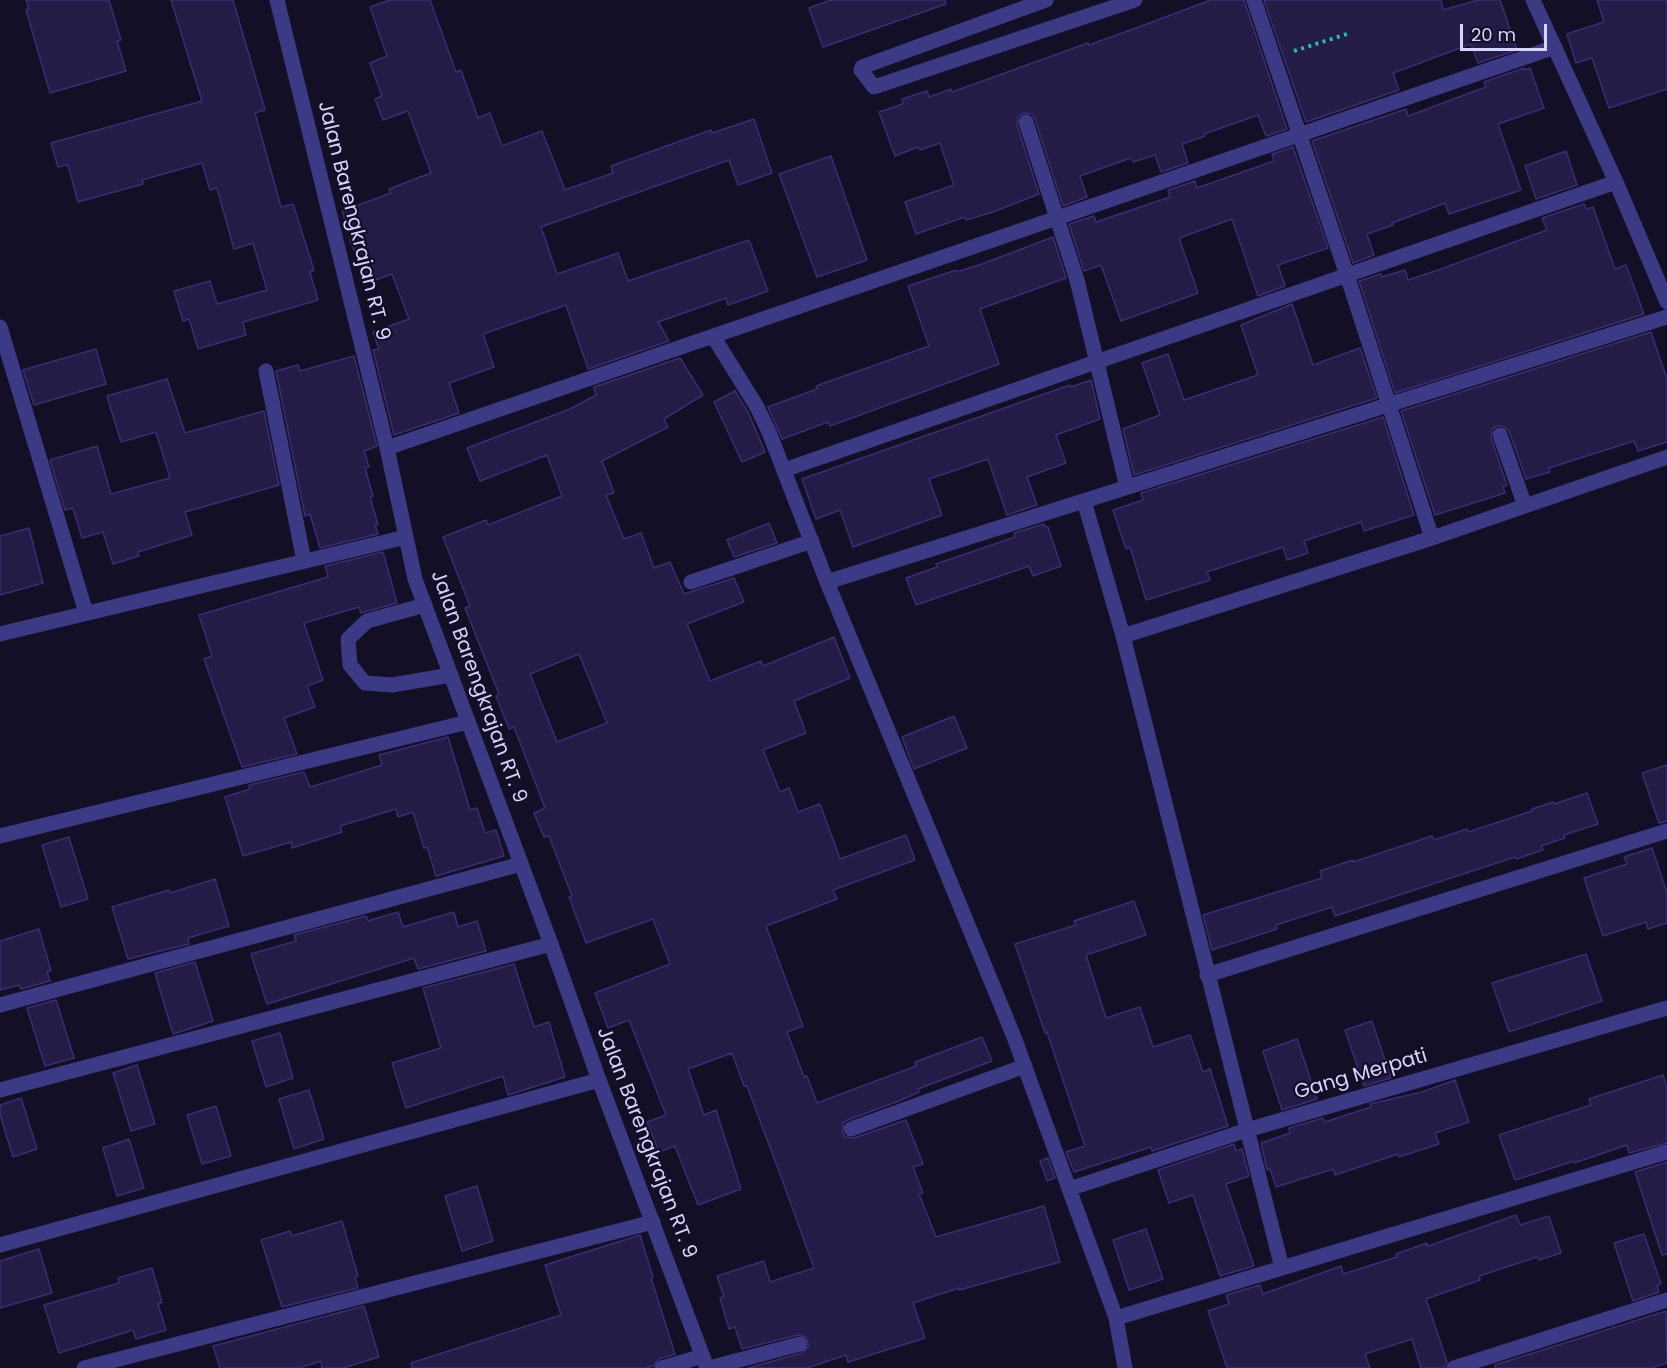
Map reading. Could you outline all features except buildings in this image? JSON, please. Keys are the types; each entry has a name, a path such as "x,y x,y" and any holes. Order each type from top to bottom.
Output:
{"street":[{"name":"Jalan Barengkrajan RT. 9","path":"277,0 387,448 415,579 551,944 599,1080 707,1364"},
{"path":"1046,0 862,67 861,70 874,87 1135,0"},
{"path":"1254,0 1347,275 1432,538"},
{"path":"1533,0 1616,182 1667,302"},
{"path":"387,448 1555,47"},
{"path":"1026,122 1077,280 1127,487"},
{"path":"784,470 1616,182"},
{"path":"827,582 1667,317"},
{"path":"0,327 86,613"},
{"path":"713,336 757,407 784,470 827,582 1025,1066 1116,1318 1125,1368"},
{"path":"266,370 304,561"},
{"path":"1500,435 1525,506"},
{"path":"1123,636 1432,538 1667,457"},
{"path":"1084,501 1123,636 1282,1268"},
{"path":"0,634 405,537"},
{"path":"691,582 812,541"},
{"path":"425,605 368,621 348,639 350,665 365,683 392,686 451,675"},
{"path":"0,836 468,722"},
{"path":"1207,975 1667,831"},
{"path":"0,1005 521,864"},
{"path":"0,1090 551,944"},
{"name":"Gang Merpati","path":"1069,1189 1247,1130 1667,1008"},
{"path":"851,1129 1025,1066"},
{"path":"0,1245 599,1080"},
{"path":"1116,1318 1667,1152"},
{"path":"84,1368 653,1222"},
{"path":"1454,1368 1667,1300"},
{"path":"662,1368 707,1364 800,1344"}],"path":[{"path":"1274,58 1347,34"}]}
